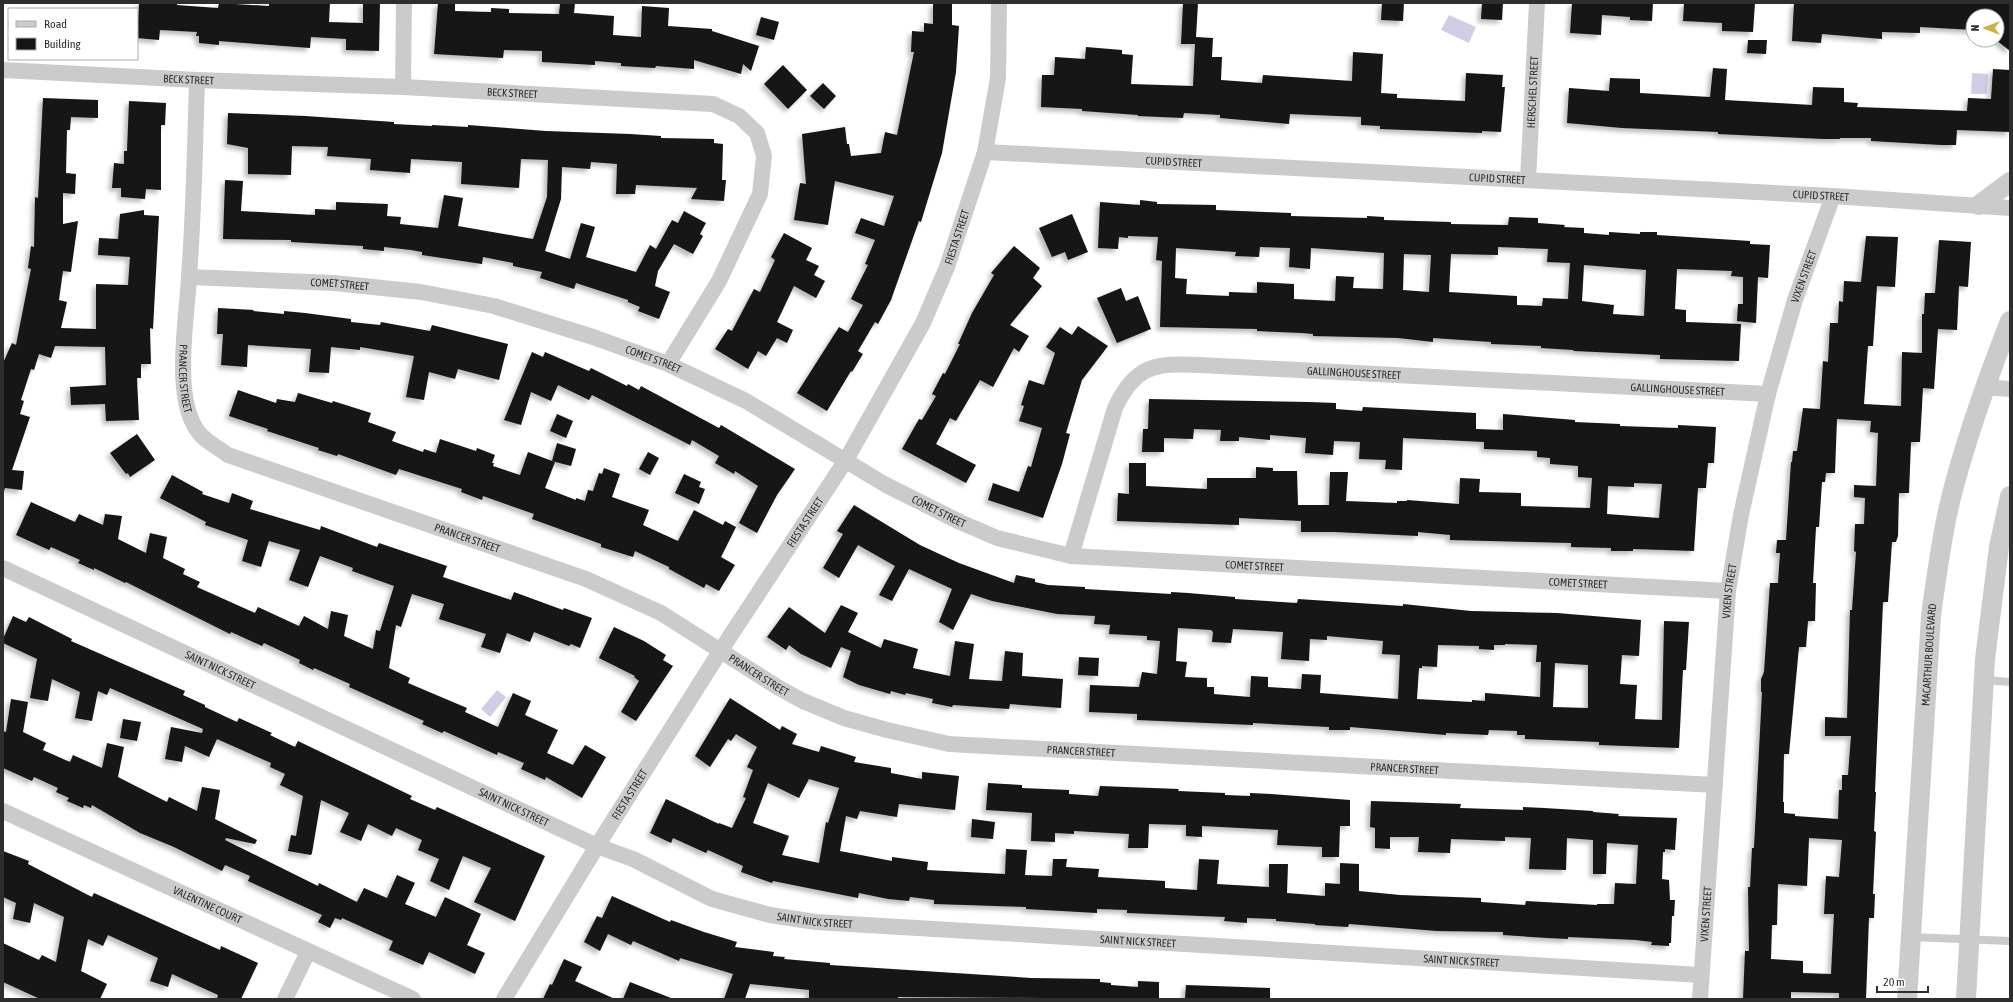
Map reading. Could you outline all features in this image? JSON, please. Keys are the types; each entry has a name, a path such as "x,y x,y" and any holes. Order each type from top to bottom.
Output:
{"street":[{"path":"403,87 404,3"},
{"name":"FIESTA STREET","path":"504,999 597,846 721,650 846,460 923,323 947,267 985,152 998,78 999,3"},
{"name":"HERSCHEL STREET","path":"1528,180 1537,3"},
{"name":"BECK STREET","path":"3,70 197,80 403,87 713,104 739,116 757,133 764,156 760,194 719,281 668,364"},
{"name":"PRANCER STREET","path":"197,80 189,277 184,335 185,388 191,419 197,432 204,440 228,455 586,579 661,614 721,650 779,688 803,701 844,718 886,730 949,744 1715,785"},
{"name":"CUPID STREET","path":"985,152 1832,196 2010,208"},
{"path":"1979,205 2010,182"},
{"name":"VIXEN STREET","path":"1700,999 1728,591 1741,515 1768,394 1795,300 1832,196"},
{"name":"COMET STREET","path":"189,277 334,283 421,292 494,306 593,337 668,364 746,400 886,485 960,522 997,538 1071,556 1728,591"},
{"name":"MACARTHUR BOULEVARD","path":"1907,999 1933,602 1950,503 1984,387 2010,321"},
{"name":"GALLINGHOUSE STREET","path":"1071,556 1115,408 1124,389 1145,372 1158,365 1192,365 1768,394"},
{"path":"1984,387 2010,389"},
{"path":"1966,999 1983,680 1990,606 1999,546 2010,496"},
{"name":"SAINT NICK STREET","path":"3,568 597,846 633,859 712,899 770,915 816,922 1701,975"},
{"name":"VALENTINE COURT","path":"3,811 413,999"},
{"path":"285,999 308,952"}],"lane":[{"path":"1983,680 2010,682"},
{"path":"1911,937 2010,941"}],"shaded area":[{"path":"1449,15 1476,27 1469,43 1441,30"},
{"path":"1972,73 1988,74 1987,94 1971,94"},
{"path":"497,690 506,697 490,717 481,709"}],"building":[{"path":"139,3 177,3 177,5 218,8 219,3 269,6 269,3 330,3 329,22 363,23 363,3 380,3 379,51 346,50 346,39 311,37 310,48 219,41 219,45 199,43 199,36 196,36 197,32 160,30 159,40 138,38"},
{"path":"438,3 455,3 455,11 491,12 491,8 509,9 509,13 559,14 560,3 575,3 574,13 614,16 613,35 641,37 642,6 669,8 668,26 712,29 712,31 759,46 751,71 743,64 741,74 694,60 694,69 656,66 655,68 621,66 621,63 595,61 595,65 542,62 542,51 504,50 503,58 434,54"},
{"path":"933,3 952,3 952,25 959,26 956,72 942,153 921,222 919,221 891,300 878,324 875,322 858,351 863,354 827,411 797,393 839,327 848,332 863,305 851,299 868,265 865,264 875,240 855,233 861,218 884,226 894,196 835,181 828,225 794,220 800,183 806,184 802,134 845,127 847,144 849,144 851,156 881,153 885,132 897,135 914,52 911,52 912,31 924,32 924,23 933,24"},
{"path":"1183,3 1198,3 1196,37 1213,38 1212,57 1222,57 1221,80 1262,83 1263,75 1352,81 1353,52 1383,54 1381,93 1397,94 1397,98 1465,101 1466,73 1503,75 1502,87 1505,87 1501,132 1482,131 1482,133 1380,129 1380,126 1361,125 1361,117 1290,114 1289,124 1220,118 1220,115 1184,113 1183,118 1138,116 1082,111 1082,109 1041,107 1042,75 1054,75 1055,57 1085,59 1086,47 1122,50 1122,54 1133,55 1131,84 1193,86 1195,44 1181,44"},
{"path":"1382,3 1404,3 1403,21 1381,20"},
{"path":"1482,3 1503,3 1502,20 1481,19"},
{"path":"1572,3 1653,3 1652,21 1630,20 1630,17 1602,15 1601,35 1570,33"},
{"path":"1684,3 1755,3 1753,32 1722,31 1722,23 1683,21"},
{"path":"1794,3 2010,3 2010,51 2005,47 2005,8 1965,8 1965,30 1920,27 1920,33 1882,32 1882,39 1822,34 1821,43 1792,41"},
{"path":"761,17 779,22 774,40 756,35"},
{"path":"1748,40 1767,40 1766,54 1747,53"},
{"path":"783,65 807,90 788,109 764,84"},
{"path":"1713,68 1727,69 1725,100 1812,105 1813,87 1844,88 1844,102 1858,103 1857,107 1967,111 1968,98 1991,99 1993,69 2010,70 2010,132 1957,130 1956,145 1941,145 1871,141 1871,138 1824,139 1718,134 1718,132 1622,128 1567,123 1569,88 1609,91 1610,78 1640,79 1640,93 1710,97"},
{"path":"823,83 836,96 824,109 810,96"},
{"path":"43,98 98,100 98,118 71,117 70,130 67,130 66,173 76,174 75,194 63,193 63,224 78,221 71,272 63,271 59,300 67,302 61,328 96,329 96,284 128,285 130,257 98,255 99,238 118,239 120,214 144,210 144,215 159,216 153,329 150,328 151,364 141,364 141,378 137,378 139,420 106,421 105,404 71,405 70,387 106,385 105,347 55,346 51,358 39,354 34,370 31,369 21,400 24,401 20,414 30,417 12,470 24,471 22,490 5,488 4,491 3,363 12,343 16,345 31,269 28,268 31,246 34,247 35,197 38,198"},
{"path":"129,101 166,103 165,125 161,125 161,190 146,189 145,199 121,197 121,188 112,188 114,163 124,164 124,151 127,151"},
{"path":"228,113 305,116 394,122 394,124 468,127 468,125 546,131 661,136 661,138 714,139 714,143 723,144 722,180 726,180 724,201 691,199 697,188 636,185 635,194 616,194 617,164 591,162 590,169 562,167 561,199 545,251 570,259 581,223 595,227 586,257 636,272 650,245 656,249 672,220 678,223 684,211 706,223 700,234 703,236 693,254 674,244 658,271 655,286 670,292 659,319 638,311 640,307 628,302 628,300 576,283 574,289 540,278 542,272 513,266 513,263 483,257 482,264 422,255 422,252 411,250 384,247 384,251 363,249 363,246 291,242 291,240 223,239 225,180 243,181 241,211 315,215 315,209 336,210 336,202 388,204 387,216 401,217 400,224 438,228 444,195 463,198 458,226 533,239 547,197 548,160 521,159 519,188 461,184 462,162 411,159 410,173 370,170 371,159 327,156 328,147 292,146 291,175 248,174 248,148 227,144"},
{"path":"1140,200 1157,202 1157,204 1216,205 1216,210 1291,213 1291,216 1367,218 1367,216 1384,217 1384,220 1451,222 1451,224 1508,225 1509,217 1538,218 1538,223 1584,228 1584,233 1609,235 1609,232 1640,234 1640,232 1657,232 1657,235 1750,241 1750,244 1770,245 1768,278 1758,277 1756,323 1737,321 1738,304 1743,304 1743,277 1731,276 1732,271 1677,269 1675,309 1686,310 1686,322 1741,324 1739,361 1660,359 1660,355 1574,351 1541,348 1541,346 1491,344 1491,342 1433,338 1433,342 1398,338 1313,336 1313,334 1302,333 1257,331 1257,329 1160,327 1162,261 1156,260 1158,237 1119,237 1118,249 1098,248 1100,202 1140,205","holes":["1260,247 1290,248 1289,267 1310,269 1311,248 1384,253 1383,289 1353,288 1354,277 1336,276 1335,301 1294,299 1294,284 1257,282 1257,293 1229,292 1229,296 1186,294 1187,279 1175,278 1176,248 1236,252 1235,256 1259,257","1498,247 1548,249 1547,262 1570,263 1568,299 1543,298 1542,306 1517,305 1517,296 1449,292 1451,254 1498,255","1404,254 1431,255 1429,292 1403,290","1584,265 1646,270 1644,316 1613,314 1614,305 1582,301"]},
{"path":"1072,214 1088,252 1068,260 1065,252 1052,257 1039,228"},
{"path":"784,233 812,248 806,260 819,266 814,275 825,281 816,298 794,286 777,322 793,330 787,343 777,338 766,356 758,351 748,369 715,349 728,329 732,331 754,289 760,292 775,260 771,257"},
{"path":"1866,236 1898,237 1895,287 1877,286 1873,346 1868,346 1864,404 1901,406 1902,352 1922,353 1922,314 1924,314 1925,293 1935,293 1939,240 1971,242 1968,287 1959,286 1957,330 1938,329 1934,389 1923,388 1920,442 1911,442 1909,493 1899,493 1898,536 1896,542 1892,542 1888,602 1883,602 1875,792 1874,831 1876,832 1873,894 1875,894 1874,918 1869,918 1866,999 1839,999 1839,993 1791,992 1791,999 1743,999 1745,951 1749,951 1748,887 1750,887 1752,848 1754,848 1762,692 1761,679 1764,672 1770,583 1778,583 1780,553 1776,553 1777,540 1786,540 1791,462 1793,451 1797,451 1803,408 1820,409 1823,361 1828,362 1830,323 1838,323 1839,301 1843,302 1844,281 1861,282","holes":["1837,419 1871,421 1870,432 1878,433 1876,486 1854,485 1854,497 1865,498 1864,524 1855,524 1854,551 1856,552 1852,610 1850,610 1847,718 1825,717 1825,736 1851,736 1848,775 1842,775 1842,790 1839,790 1838,819 1795,816 1795,814 1784,813 1783,802 1784,754 1789,754 1799,647 1806,647 1808,621 1815,621 1816,583 1813,583 1816,527 1819,527 1822,482 1825,482 1826,473 1835,473","1809,838 1842,840 1839,877 1826,876 1824,914 1834,914 1831,974 1803,973 1803,961 1771,959 1772,925 1777,925 1778,884 1807,886"]},
{"path":"1014,246 1040,268 1033,278 1042,286 1010,325 1029,336 1019,352 1014,348 993,387 980,380 956,421 950,418 936,444 976,465 966,483 902,449 919,419 922,420 936,396 932,394 943,373 945,374 960,344 958,344 972,313 994,275 991,273"},
{"path":"1121,288 1126,301 1138,296 1151,329 1117,343 1097,298"},
{"path":"218,308 254,310 253,311 284,314 284,311 305,313 351,319 351,322 380,325 381,322 430,331 432,325 508,344 499,380 458,369 455,379 429,372 424,400 406,397 414,356 360,347 360,350 331,347 329,373 309,372 311,349 248,345 247,367 221,365 223,334 217,334"},
{"path":"1078,326 1108,346 1082,380 1066,433 1070,434 1062,464 1043,518 988,500 993,483 1019,492 1028,466 1031,467 1042,428 1019,421 1024,406 1021,405 1029,380 1044,385 1055,353 1046,347 1060,327 1072,335"},
{"path":"532,352 543,357 545,352 589,371 591,368 627,386 628,384 639,390 641,386 719,428 721,425 795,469 777,495 757,533 739,523 758,486 735,471 734,474 715,463 719,456 692,440 690,445 592,395 589,400 558,385 551,401 531,392 521,425 504,420"},
{"path":"238,390 276,403 277,399 295,402 298,393 332,403 333,401 371,413 368,422 396,432 392,441 423,452 424,449 436,453 440,439 476,451 477,448 495,455 492,463 494,463 493,466 520,475 528,452 555,462 545,488 576,500 576,498 585,501 588,490 593,491 599,473 602,474 604,468 620,474 612,497 649,510 643,525 678,541 694,510 723,525 725,521 736,527 721,557 735,565 719,591 706,584 704,588 669,569 669,567 635,551 633,557 601,547 601,544 532,519 534,514 483,496 482,500 461,492 462,489 399,469 396,475 338,454 337,456 318,450 319,448 267,431 268,429 229,416"},
{"path":"1149,399 1336,403 1336,409 1362,411 1363,407 1476,413 1476,429 1503,430 1503,414 1575,420 1575,422 1620,424 1620,426 1678,428 1678,425 1716,427 1714,463 1708,463 1706,488 1698,488 1694,551 1633,549 1633,551 1611,551 1611,548 1571,547 1571,543 1450,540 1450,535 1418,532 1418,536 1301,532 1301,521 1239,518 1239,525 1117,521 1118,493 1129,494 1129,463 1146,463 1146,486 1207,489 1207,478 1256,478 1256,467 1273,468 1273,471 1297,471 1298,505 1329,505 1330,472 1348,472 1346,501 1397,503 1397,501 1407,500 1459,504 1460,478 1480,479 1479,492 1521,493 1521,506 1590,508 1592,478 1578,477 1578,466 1550,464 1550,458 1537,457 1537,451 1484,449 1484,442 1403,438 1402,470 1385,469 1386,460 1359,459 1360,442 1334,441 1333,455 1305,453 1306,438 1270,435 1270,440 1239,437 1239,441 1220,441 1221,430 1194,429 1193,439 1164,438 1164,452 1142,452 1143,429 1148,429","holes":["1634,483 1662,484 1659,518 1607,514 1608,486 1634,487"]},
{"path":"557,414 573,421 566,438 550,431"},
{"path":"137,434 155,460 130,477 110,453"},
{"path":"557,443 576,449 571,466 552,461"},
{"path":"648,452 659,458 650,475 639,469"},
{"path":"684,474 701,482 699,487 705,489 699,504 675,493"},
{"path":"172,475 203,492 202,494 229,503 232,493 253,501 250,509 320,530 321,526 377,547 379,543 447,566 443,577 511,600 514,592 563,610 564,608 592,618 580,648 571,644 569,646 534,632 530,642 507,633 500,653 481,647 486,634 439,619 444,604 412,594 401,627 396,625 389,668 410,678 408,683 467,708 465,712 498,727 513,693 531,701 525,715 558,730 547,753 573,765 585,745 606,757 582,798 546,777 545,780 521,769 524,763 498,752 497,755 444,731 442,733 422,724 424,721 349,687 350,684 314,668 313,670 299,663 300,660 264,643 262,646 231,632 230,634 126,582 125,583 94,568 94,570 78,563 80,560 51,547 49,550 16,535 31,502 75,522 79,514 103,525 105,514 122,516 118,539 146,553 150,533 167,537 163,558 185,569 183,574 200,582 197,587 255,613 258,607 299,626 304,616 328,629 331,611 348,615 344,636 373,649 376,630 380,631 394,586 352,571 353,568 320,556 308,587 289,580 300,550 269,541 261,567 242,561 248,540 205,525 206,522 160,498"},
{"path":"854,505 920,545 959,563 1014,583 1016,575 1035,579 1035,582 1048,585 1085,587 1085,589 1171,594 1171,592 1188,593 1235,597 1235,599 1297,603 1298,599 1403,606 1403,604 1471,611 1557,613 1641,620 1639,656 1622,655 1620,684 1637,685 1635,719 1662,720 1664,621 1689,622 1686,670 1683,670 1679,748 1599,745 1599,742 1525,739 1525,735 1517,735 1517,731 1489,730 1488,735 1446,733 1446,735 1350,727 1350,730 1329,730 1329,727 1253,723 1253,725 1137,720 1137,714 1089,712 1090,685 1139,687 1142,672 1157,674 1160,641 1147,640 1147,636 1109,634 1110,625 1094,624 1095,616 1057,614 992,601 971,594 953,630 939,622 952,589 909,569 892,601 879,595 895,566 858,545 839,578 823,568 843,534 837,531","holes":["1178,628 1211,630 1213,632 1212,642 1231,643 1233,629 1283,632 1281,659 1309,661 1310,639 1327,640 1327,636 1383,641 1382,654 1400,655 1398,699 1320,693 1321,675 1302,674 1301,689 1268,687 1268,677 1251,676 1250,697 1214,694 1214,687 1207,687 1207,678 1185,677 1187,662 1176,661","1438,645 1479,646 1479,649 1494,650 1494,645 1537,645 1536,662 1541,662 1540,697 1485,693 1485,701 1472,700 1472,702 1417,699 1419,668 1422,668 1422,666 1437,667","1555,663 1588,665 1588,708 1553,707"]},
{"path":"841,605 858,613 848,632 881,648 884,639 918,649 913,668 950,676 955,641 974,644 969,679 1002,681 1005,651 1023,653 1022,676 1063,679 1061,708 1010,704 1009,709 953,705 952,707 932,703 933,699 906,693 905,695 891,691 890,694 859,685 843,677 851,651 841,647 831,668 801,654 789,645 786,650 767,637 789,607 825,633"},
{"path":"13,616 26,622 29,617 72,639 71,641 185,691 183,695 237,722 239,718 272,733 270,735 295,747 298,741 412,796 410,799 435,810 437,807 545,856 515,921 474,902 491,868 463,856 449,890 430,881 439,859 418,850 422,840 396,828 392,836 368,824 361,841 340,832 349,813 321,800 311,855 288,851 291,835 296,836 303,796 280,785 285,774 270,767 271,763 217,739 209,757 185,746 182,762 165,759 171,727 202,733 203,729 110,688 107,695 98,691 92,721 75,718 80,692 52,679 48,701 30,698 37,659 3,643 3,639"},
{"path":"614,627 644,641 666,655 663,660 673,666 636,721 621,712 639,681 634,677 635,676 599,658"},
{"path":"1079,657 1099,658 1098,676 1078,675"},
{"path":"730,698 780,730 782,726 797,734 792,744 819,752 821,746 856,757 854,762 891,768 891,773 922,779 922,772 959,776 955,810 899,804 897,817 860,811 857,819 846,816 840,851 892,861 892,857 928,862 927,870 1005,874 1006,849 1027,850 1025,875 1052,876 1053,859 1067,859 1066,867 1099,869 1098,877 1165,881 1165,888 1197,890 1199,859 1219,860 1217,884 1269,887 1269,864 1288,864 1287,893 1325,896 1325,883 1340,884 1340,863 1359,864 1359,891 1400,895 1481,898 1481,902 1525,905 1526,901 1597,905 1614,904 1615,883 1636,884 1638,845 1607,843 1606,874 1593,874 1593,840 1567,838 1566,870 1529,869 1531,838 1505,837 1505,841 1451,839 1450,853 1418,852 1419,837 1390,837 1390,849 1375,848 1375,828 1370,827 1371,801 1461,804 1460,808 1523,810 1523,807 1544,808 1593,811 1619,814 1618,816 1677,818 1675,850 1665,849 1665,852 1663,852 1662,879 1669,880 1670,900 1675,900 1674,916 1672,916 1671,943 1669,943 1669,946 1651,945 1652,942 1636,940 1568,937 1568,939 1547,938 1503,935 1503,932 1437,931 1349,924 1348,927 1315,925 1276,921 1276,919 1247,918 1247,923 1224,921 1225,917 1127,913 1127,910 1097,909 1097,913 1026,909 1026,907 934,904 934,900 910,897 909,901 888,899 859,893 858,898 773,881 772,883 741,872 743,866 708,850 706,853 673,838 671,843 650,833 666,799 719,824 732,828 746,798 743,797 753,770 747,767 757,747 736,734 731,741 728,739 710,767 695,756","holes":["809,779 839,788 828,823 826,822 819,863 782,855 789,836 753,823 768,783 799,798"]},
{"path":"11,699 28,702 23,732 46,743 43,750 70,762 73,755 102,768 107,743 124,747 118,777 167,802 169,797 197,811 202,787 220,790 215,819 257,840 255,844 226,838 225,840 318,886 319,883 357,902 364,888 387,898 397,875 415,883 405,904 436,917 445,897 481,914 467,945 485,953 475,974 429,952 423,965 389,950 393,941 342,918 341,920 335,918 330,928 318,922 322,915 248,881 250,876 225,865 222,871 174,847 140,833 92,805 91,808 84,805 83,808 67,801 69,798 56,792 58,788 34,777 32,781 3,768 3,731 6,732"},
{"path":"123,719 141,722 137,741 120,738"},
{"path":"988,783 1022,785 1022,788 1069,790 1069,794 1098,796 1100,786 1179,789 1178,791 1225,793 1225,795 1250,796 1250,793 1350,800 1350,826 1340,826 1339,857 1322,857 1322,847 1277,845 1278,830 1202,826 1202,837 1186,836 1186,825 1149,824 1148,848 1128,848 1129,834 1074,831 1074,834 1055,833 1055,842 1031,841 1032,813 986,810"},
{"path":"972,819 995,822 993,839 971,837"},
{"path":"3,851 29,861 28,864 92,897 94,893 220,950 221,946 258,963 241,999 217,999 218,995 172,974 168,987 150,981 158,958 108,935 103,946 88,939 81,971 107,984 100,999 40,999 3,982 3,943 39,960 42,955 56,962 64,917 34,903 30,923 13,919 16,903 3,897"},
{"path":"612,896 670,922 671,920 737,942 735,947 774,952 773,956 785,957 784,959 830,963 830,965 1031,978 1100,979 1100,982 1111,983 1111,985 1138,987 1138,981 1159,982 1159,999 898,997 898,999 824,999 809,998 809,990 750,984 745,999 724,999 733,974 680,958 679,961 633,941 631,945 608,934 600,951 584,942 597,916 602,918"},
{"path":"564,959 582,967 575,981 615,999 543,999 550,984 552,985"},
{"path":"630,982 671,998 671,999 623,999"},
{"path":"1186,985 1270,988 1270,999 1185,999"}]}
